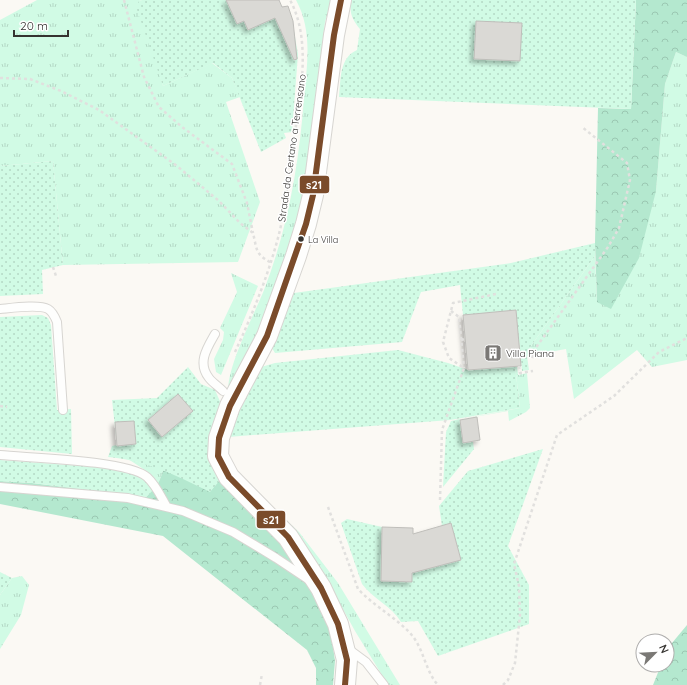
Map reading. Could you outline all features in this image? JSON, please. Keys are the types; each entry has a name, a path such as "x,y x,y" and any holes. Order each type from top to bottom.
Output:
{"street":[{"path":"341,0 334,35 313,195 306,224 292,269 267,336 230,406 219,438 218,456 229,476 288,537 321,588 338,624 347,660 346,685"}],"lane":[{"path":"0,309 40,307 48,309 54,314 57,322 63,410"},
{"path":"215,334 206,349 203,359 204,370 210,379 222,391"},
{"path":"0,455 67,457 128,468 146,476 155,487 167,507"},
{"path":"0,487 128,498 183,511 232,532 276,558 321,588"},
{"path":"343,645 366,662 384,685"}],"path":[{"path":"124,0 144,77 159,107 182,127 232,164 247,203 256,250 261,257 270,262"},
{"name":"Strada da Certano a Terrensano","path":"233,358 270,262 280,231 285,201 303,75 303,49 295,8 290,0"},
{"path":"0,78 30,79 61,91 99,110 177,166 219,201 240,223 253,233"},
{"path":"532,358 535,349 608,247 619,228 630,180 627,163 582,127"},
{"path":"53,267 56,276"},
{"path":"464,368 449,358 443,342 454,303 496,294"},
{"path":"440,500 442,430 464,368 459,317 451,311"},
{"path":"503,685 508,680 516,663 520,615 519,586 514,564 557,435 614,396 659,352 687,338"},
{"path":"461,340 465,339"},
{"path":"519,366 520,373 533,371"},
{"path":"0,406 7,407"},
{"path":"328,506 358,589 367,599 411,633 423,653 438,685"},
{"path":"260,685 262,674"}],"green space":[{"path":"37,0 142,0 139,1 163,86 212,63 232,78 240,97 226,102 260,202 238,262 63,265 53,161 0,166 0,20"},
{"path":"226,0 244,21 248,30 273,13 294,32 298,54 292,132 284,133 286,138 261,152 232,78 213,63 163,86 136,7 139,1"},
{"path":"296,0 331,0 325,22 303,194 296,224 260,332 229,395 228,385 235,359 272,267 280,243 291,196 302,123 308,48 305,24"},
{"path":"352,0 636,0 631,109 339,97 342,70 347,58 357,50 360,29 352,16"},
{"path":"636,0 687,0 687,57 676,52 665,84 656,191 639,258 611,309 597,302 595,243 598,108 631,109"},
{"path":"676,52 687,57 687,360 652,367 637,350 574,399 566,349 527,356 531,346 595,256 597,302 656,191 665,84"},
{"path":"53,161 63,265 42,270 43,294 0,296 0,166"},
{"path":"595,243 595,256 531,346 527,356 529,370 522,371 516,310 463,315 460,285 421,292 402,342 275,353 272,348 294,293 511,263"},
{"path":"231,273 258,286 221,375 216,372 214,359 223,340 224,332 220,328 237,292"},
{"path":"42,315 48,318 51,325 57,410 71,409 72,454 0,447 0,317"},
{"path":"398,350 448,363 468,370 515,366 520,408 450,420 228,437 234,421 261,367 275,363"},
{"path":"515,366 517,366 518,375 527,373 530,408 526,412 509,421 508,411 451,421 520,408"},
{"path":"188,367 201,384 215,390 222,406 220,480 210,492 160,469 135,461 108,457 112,446 117,445 112,400 157,398"},
{"path":"460,419 463,443 473,442 474,449 443,487 446,432 451,421"},
{"path":"543,449 508,546 529,585 529,624 438,656 418,621 401,622 393,611 371,594 362,584 341,523 347,519 382,527 381,581 412,582 412,562 426,538 434,567 461,560 451,523 442,526 439,506 468,471"},
{"path":"128,459 164,469 158,484 148,472"},
{"path":"0,460 117,469 129,472 139,477 154,489 146,497 32,483 0,481"},
{"path":"164,469 210,491 220,480 282,542 314,592 330,626 335,661 333,685 316,685 316,668 307,650 163,536 0,504 0,481 32,483 146,497 158,484"},
{"path":"269,504 299,532 338,583 400,685 388,685 355,631 329,584"},
{"path":"0,572 12,578 0,595"},
{"path":"22,576 29,585 21,615 0,649 0,595 12,578"},
{"path":"687,625 687,685 653,685 658,673 675,673 675,639"}],"building":[{"path":"226,0 279,0 282,7 288,6 293,21 297,59 294,60 275,18 248,30 244,21 237,24"},
{"path":"476,21 522,23 520,61 474,59"},
{"name":"Villa Piana","path":"516,310 521,366 468,370 463,315"},
{"path":"178,394 193,411 162,437 148,420"},
{"path":"477,417 480,440 463,443 460,420"},
{"path":"134,421 136,444 117,446 115,422"},
{"path":"451,523 461,560 412,573 412,582 381,581 382,527 413,528 413,534"}],"transit line":[{"name":"s21","path":"341,0 334,35 313,195 306,224 267,336 230,406 219,438 218,456 229,477 288,537 321,588 338,624 347,660 345,685"}],"place":[{"name":"La Villa","path":"301,239"},
{"name":"Villa Piana","path":"493,353"}]}
